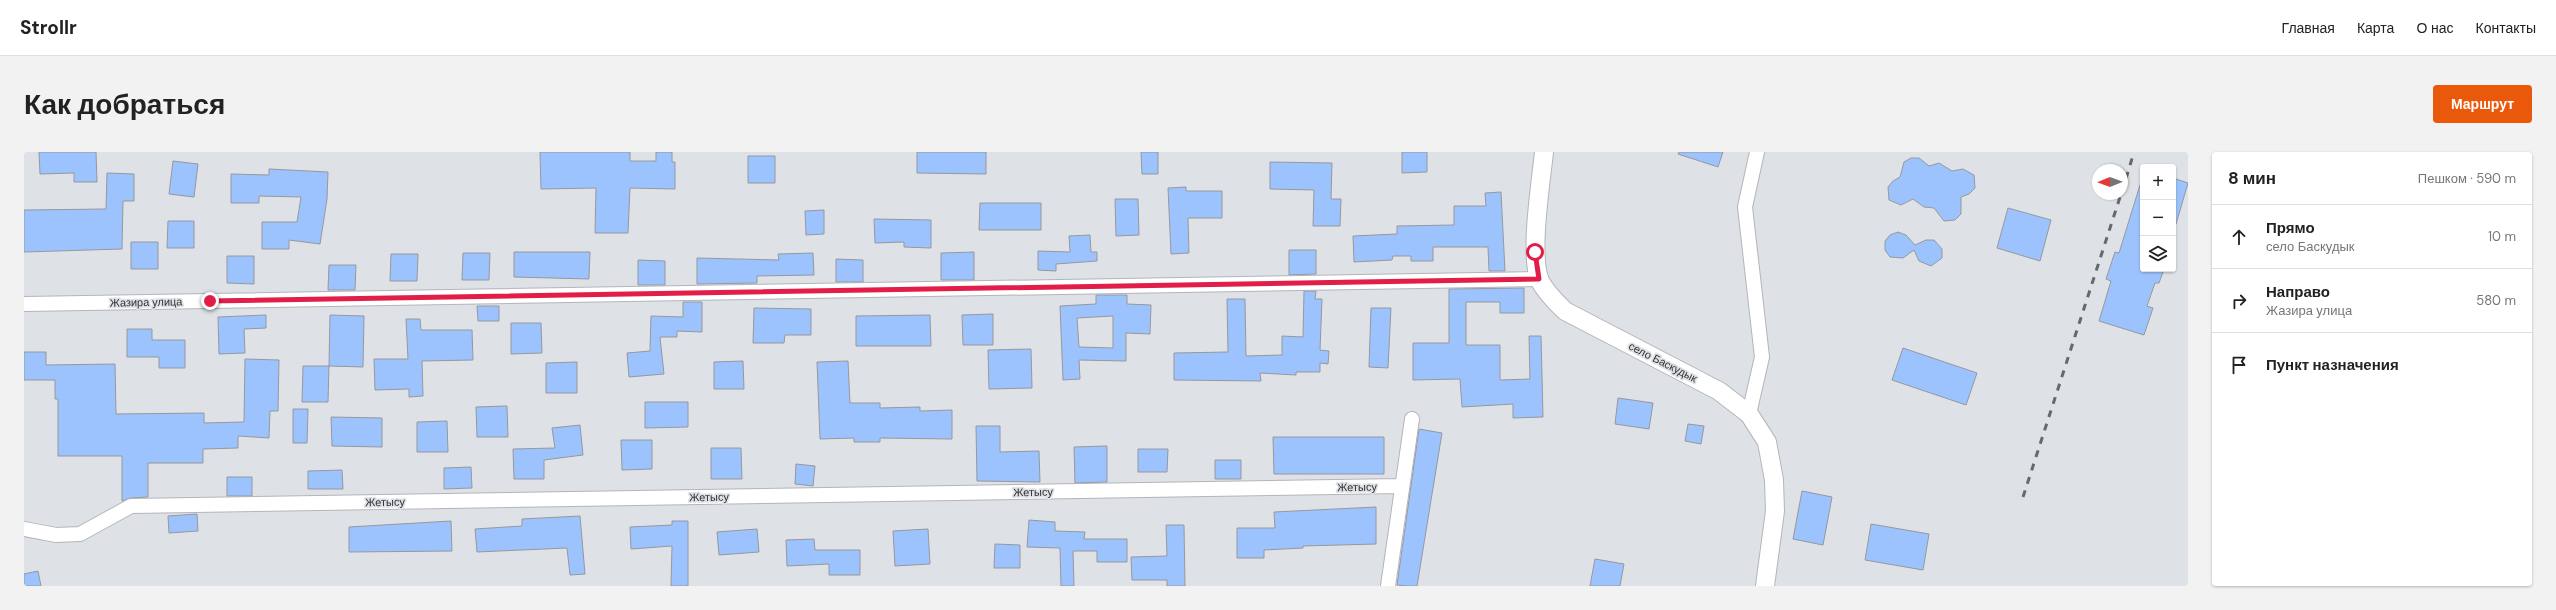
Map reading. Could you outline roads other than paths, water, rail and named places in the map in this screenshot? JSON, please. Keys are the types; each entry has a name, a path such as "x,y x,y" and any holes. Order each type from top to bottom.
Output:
{"street":[{"name":"село Баскудык","path":"1544,152 1535,252 1539,279 1546,292 1565,311 1720,391 1749,414 1767,442 1774,480 1775,511 1765,586"},
{"path":"1749,414 1762,357 1745,207 1757,152"},
{"name":"Жазира улица","path":"24,304 1539,279"},
{"path":"1388,586 1412,419"},
{"name":"Жетысу","path":"24,529 56,535 80,534 131,506 1402,486"}],"railway":[{"path":"2128,172 2134,152"},
{"path":"2023,497 2119,200"}]}
